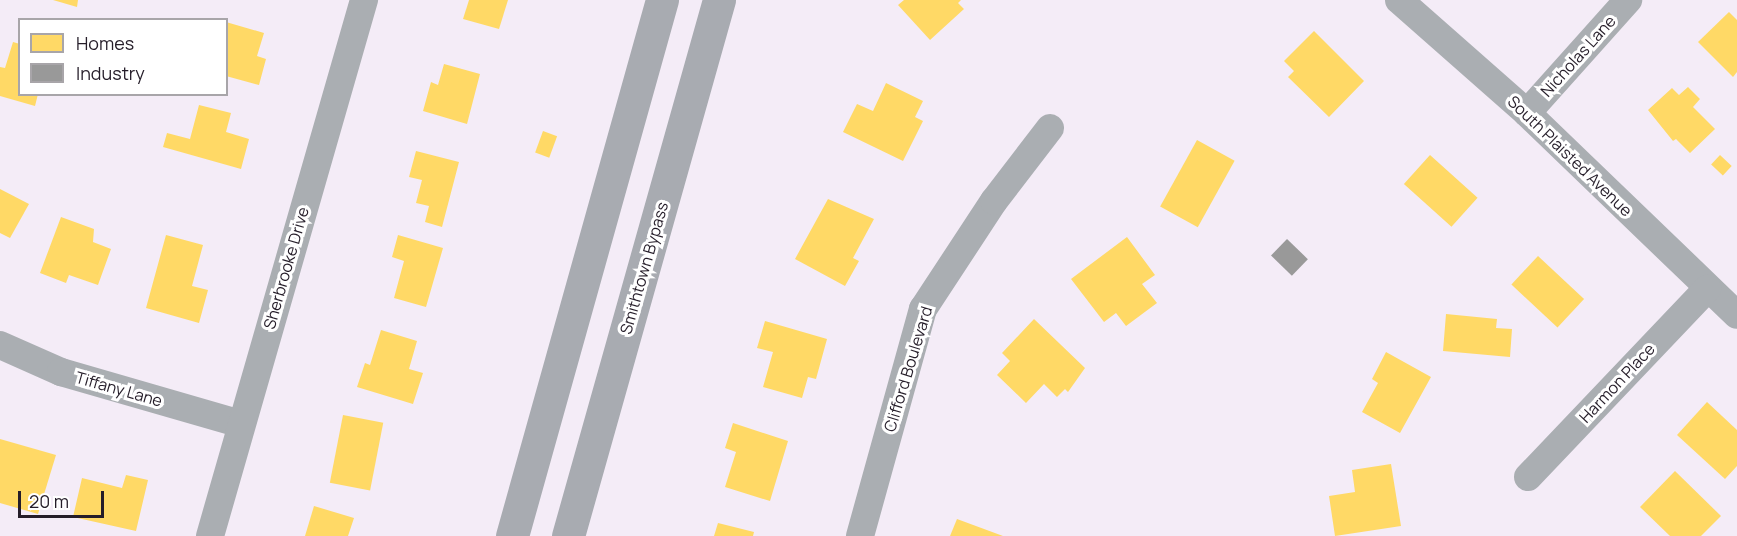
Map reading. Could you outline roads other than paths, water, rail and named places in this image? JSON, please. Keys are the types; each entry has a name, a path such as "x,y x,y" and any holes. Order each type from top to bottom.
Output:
{"highway":[{"path":"512,536 662,0"},
{"name":"Smithtown Bypass","path":"568,536 719,0"}],"street":[{"name":"Sherbrooke Drive","path":"210,536 364,0"},
{"name":"South Plaisted Avenue","path":"1400,0 1527,113 1707,289 1737,315"},
{"name":"Nicholas Lane","path":"1527,113 1628,0"},
{"name":"Clifford Boulevard","path":"860,536 923,309 994,201 1050,128"},
{"name":"Harmon Place","path":"1528,477 1707,289"},
{"name":"Tiffany Lane","path":"0,345 61,372 241,424"}]}
